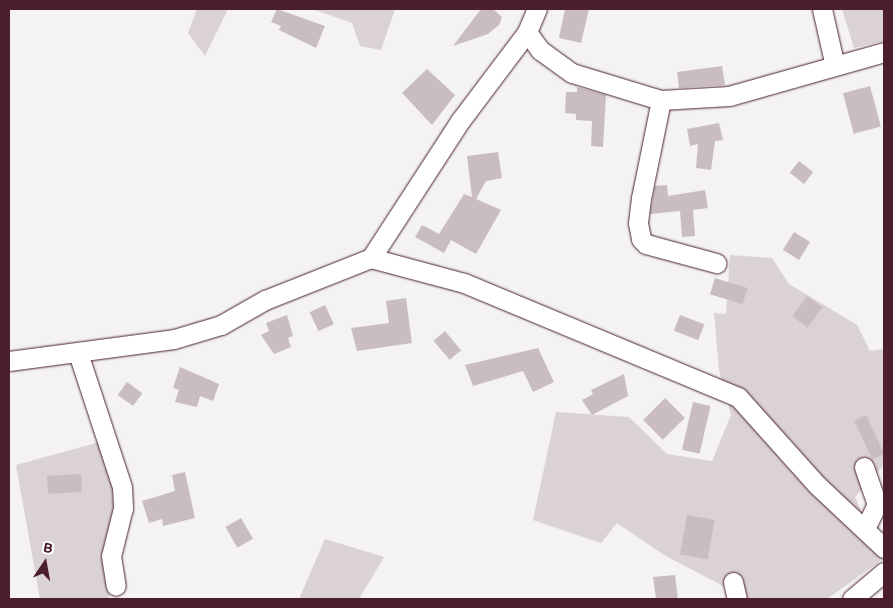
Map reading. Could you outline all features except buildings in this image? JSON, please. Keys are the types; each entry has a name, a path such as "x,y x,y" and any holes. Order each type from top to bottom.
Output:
{"street":[{"path":"9,361 174,339 221,325 265,300 371,258 460,121 527,32 537,9"},
{"path":"822,9 835,66"},
{"path":"527,32 540,50 572,73 661,100 729,96 884,52"},
{"path":"661,100 641,198 638,223 641,239 646,244 716,263"},
{"path":"371,258 464,283 738,397 817,485 884,548"},
{"path":"78,352 122,487 123,508 111,556 116,586"},
{"path":"864,467 877,504 865,529"},
{"path":"852,599 884,572"}],"shaded area":[{"path":"197,9 228,9 205,56 188,33"},
{"path":"312,9 395,9 381,50 360,46 352,23"},
{"path":"842,9 884,9 884,41 854,48"},
{"path":"730,255 772,258 789,284 857,325 870,351 884,349 884,465 855,497 883,559 827,599 748,599 664,555 617,523 601,543 533,520 556,412 629,417 667,454 712,461 731,415 719,370 714,313 726,314"},
{"path":"114,438 121,510 109,599 40,599 16,465"},
{"path":"325,539 384,557 359,599 299,599"}]}
